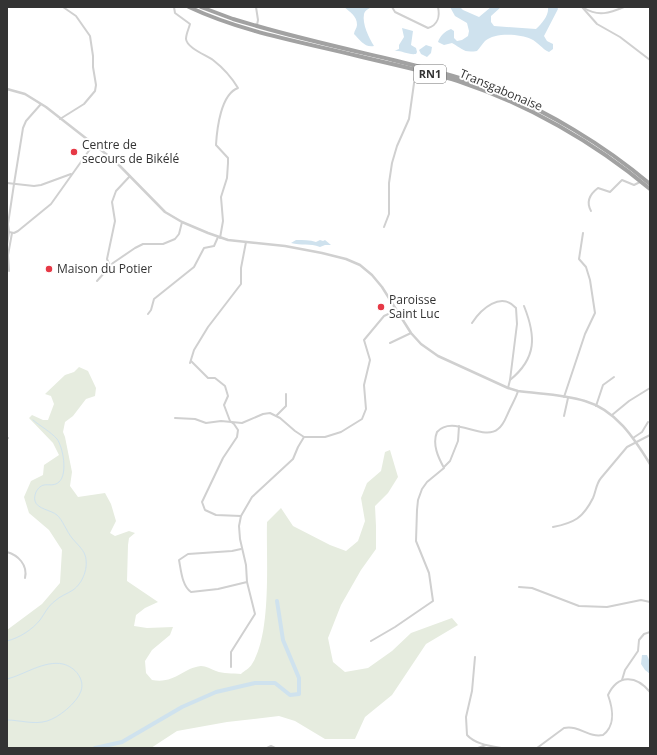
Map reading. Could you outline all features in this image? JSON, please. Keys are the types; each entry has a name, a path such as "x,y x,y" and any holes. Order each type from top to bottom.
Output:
{"highway":[{"name":"Transgabonaise","path":"189,7 231,23 281,38 459,78 489,88 536,109 596,144 650,184"},
{"name":"Transgabonaise","path":"201,7 233,20 416,68 501,98 533,112 582,139 616,162 650,189"}],"street":[{"path":"60,118 84,104 95,91 96,85 93,68 94,56 90,36 76,16 63,7"},
{"path":"148,314 151,310 154,299 194,266 202,250 204,248 214,246 219,237 223,221 222,197 227,178 228,158 216,145 216,136 225,100 231,92 238,88 234,81 213,61 190,46 186,38 190,24 175,13 174,7"},
{"path":"256,7 258,20 257,26"},
{"path":"392,7 394,12 428,28 432,27 438,22 440,14 438,7"},
{"path":"582,7 593,13 601,14 610,13 624,7"},
{"path":"582,7 598,24 620,37 650,60"},
{"path":"384,227 389,214 389,183 392,163 397,146 409,119 416,68"},
{"path":"7,89 25,94 42,104 115,161 165,212 182,222 219,237 246,242 285,246 346,258 365,270 378,281 387,293 410,333 421,344 438,356 508,388 518,391 586,401 612,415 633,438 650,462"},
{"path":"7,245 9,232 8,224 23,128 26,121 42,104"},
{"path":"9,232 12,233 18,231 48,207 93,145"},
{"path":"7,183 34,186 41,185 72,173"},
{"path":"110,266 107,259 115,221 112,202 116,191 130,176"},
{"path":"591,211 589,206 589,198 596,189 598,188 610,192 622,180 634,185 640,181"},
{"path":"97,281 110,266 139,246 143,244 163,244 175,239 179,234 182,222"},
{"path":"9,271 8,255 12,233"},
{"path":"564,397 585,334 595,314 590,280 586,267 579,259 583,233"},
{"path":"242,516 216,515 205,510 202,506 202,502 208,488 237,437 238,432 237,428 230,421 224,405 228,396 225,386 216,378 208,378 191,362 194,350 208,327 225,307 241,284 241,268 246,242"},
{"path":"472,323 482,309 501,301 508,301 516,308 517,324 508,388"},
{"path":"510,380 520,372 531,354 532,334 524,306"},
{"path":"175,418 196,419 206,423 230,421 242,423 263,414 270,413 277,416 294,431 304,437 325,437 341,432 362,419 366,409 364,385 370,360 364,340 384,316 397,310"},
{"path":"390,343 410,333"},
{"path":"596,406 603,386 614,378"},
{"path":"612,415 629,401 650,388"},
{"path":"444,468 439,458 434,441 439,430 459,426 485,433 498,430 506,418 518,391"},
{"path":"277,416 286,406 286,394"},
{"path":"564,416 568,398"},
{"path":"633,438 642,432 648,422"},
{"path":"371,641 395,627 433,601 429,573 416,541 418,500 422,489 427,482 450,461 458,441 459,426"},
{"path":"552,527 572,522 580,517 594,497 597,483 627,447 650,435"},
{"path":"231,667 231,652 255,614 247,582 246,565 241,549 239,534 239,526 242,516 252,497 293,459 304,437"},
{"path":"241,549 188,554 179,560 180,568 186,589 191,592 218,589 247,582"},
{"path":"7,552 15,555 23,563 26,574 25,578"},
{"path":"519,587 532,588 579,606 607,607 641,600 650,602"},
{"path":"622,680 624,670 638,651 639,640 644,634 650,632"},
{"path":"474,657 472,691 466,725 468,736 486,745 501,748"},
{"path":"536,748 560,730 568,727 581,729 593,735 602,735 611,724 613,711 608,695 611,688 622,680 630,678 635,680 650,692"},
{"path":"478,748 486,745"},
{"path":"267,748 271,746 275,748"}],"shaded area":[{"path":"79,367 88,371 96,388 95,396 86,399 73,416 65,422 63,432 72,472 70,486 78,497 105,493 111,504 116,521 110,533 115,536 129,531 135,533 129,538 127,581 158,602 145,608 136,615 134,626 147,628 173,627 170,635 152,650 145,661 146,673 152,680 167,680 194,667 201,666 222,673 241,674 250,667 258,651 263,634 267,595 267,522 281,508 293,526 330,545 346,551 358,541 365,521 361,498 367,483 381,471 385,452 390,450 398,477 388,493 375,506 376,549 361,570 341,605 328,638 333,662 345,672 368,668 392,651 411,633 452,618 458,625 426,644 392,695 365,717 355,739 325,739 295,721 279,716 227,722 177,731 151,748 7,748 7,630 42,604 60,583 62,550 49,530 29,513 24,497 31,481 43,475 44,465 59,455 53,443 29,418 32,415 43,420 48,420 54,404 51,396 45,394 65,375 74,372"}],"water":[{"path":"344,7 371,7 364,14 364,22 366,31 374,46 365,45 354,34 357,26 356,19 353,14"},
{"path":"450,7 460,7 463,10 479,17 491,7 501,7 491,16 491,22 494,26 536,29 543,22 548,7 557,7 558,9 544,36 547,41 553,44 553,49 549,52 531,39 521,36 508,35 489,38 477,51 466,51 452,43 444,45 438,42 441,36 447,31 451,29 454,31 454,38 457,41 468,36 469,31 467,23 455,16"},
{"path":"402,28 413,31 411,45 416,48 416,54 394,51 399,49 399,45 404,37"},
{"path":"426,45 432,47 431,53 427,57 421,54 419,50"},
{"path":"296,240 309,240 316,242 325,240 331,245 320,247 291,243"},
{"path":"642,655 647,655 650,662 650,674 641,664"}],"waterway":[{"path":"7,641 25,633 37,624 48,607 77,587 86,570 85,555 70,535 63,522 54,513 41,508 36,504 36,492 39,488 44,485 56,484 62,478 64,460 57,439 33,420"},
{"path":"95,748 122,742 182,707 216,692 255,683 275,683 290,695 299,694 299,678 283,640 277,601"},
{"path":"7,679 41,666 56,663 63,664 71,668 78,674 82,682 81,691 76,700 62,713 51,719 37,723 7,720"}],"place":[{"name":"Centre de secours de Bikélé","path":"74,152"},
{"name":"Maison du Potier","path":"49,269"},
{"name":"Paroisse Saint Luc","path":"381,307"}]}
